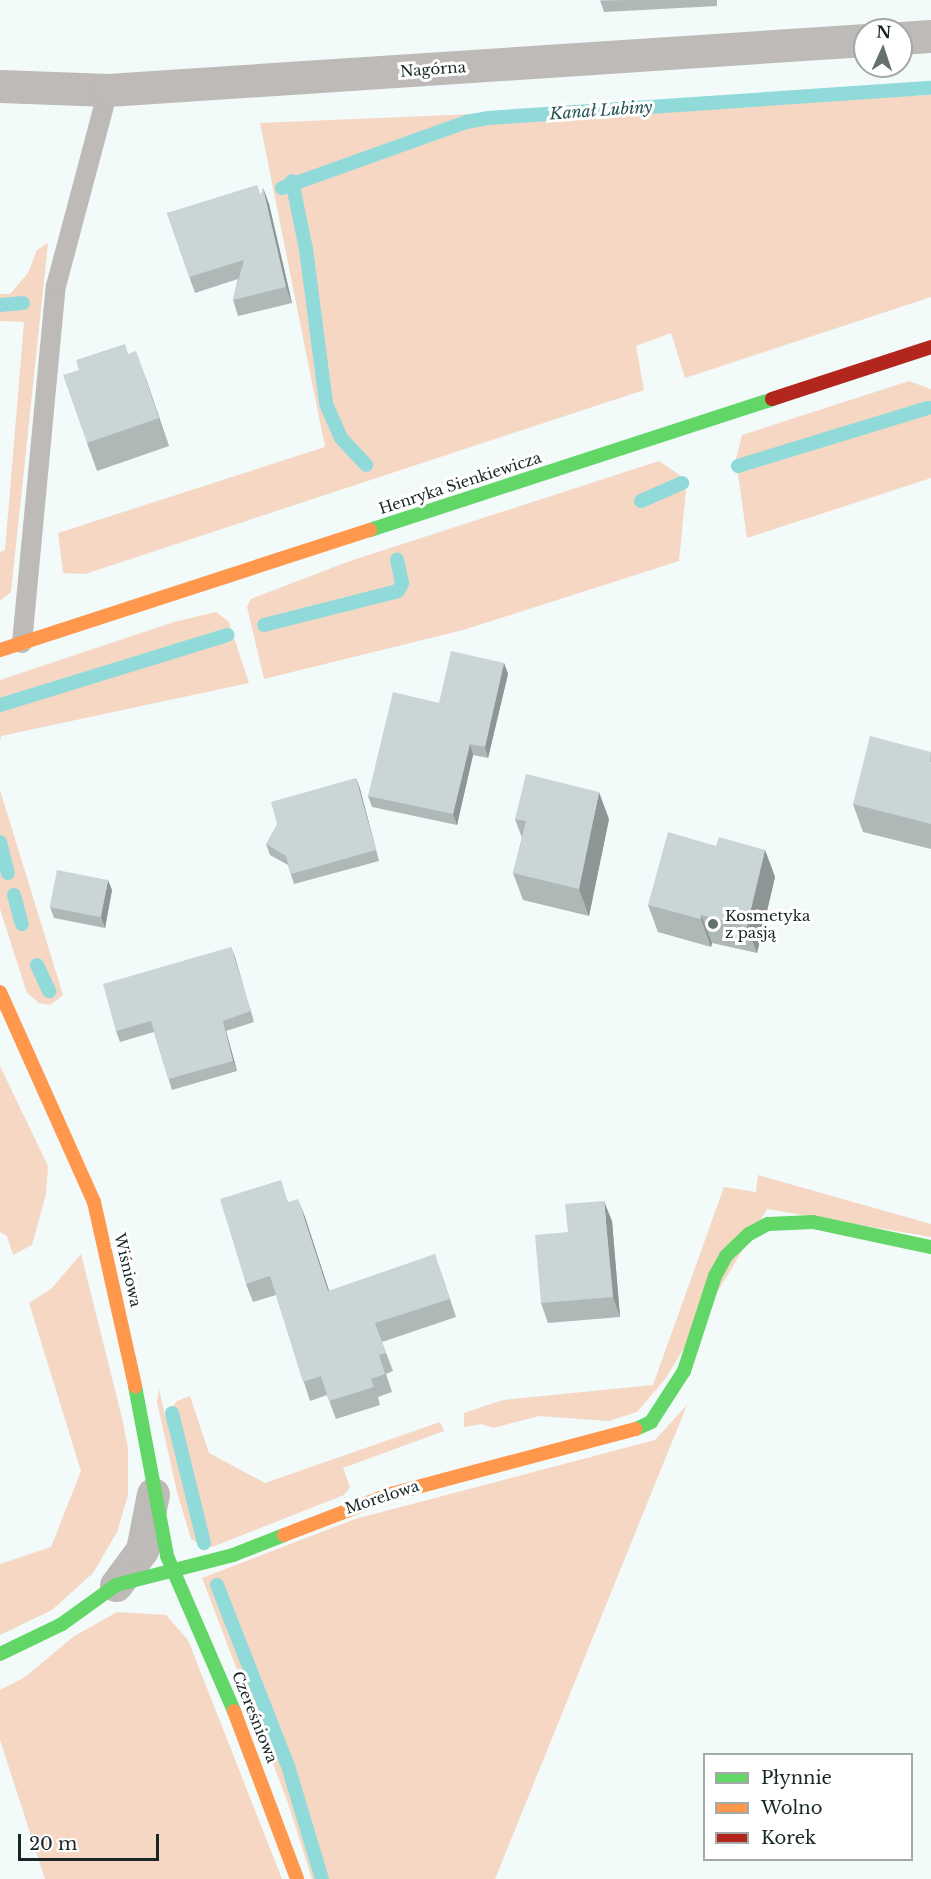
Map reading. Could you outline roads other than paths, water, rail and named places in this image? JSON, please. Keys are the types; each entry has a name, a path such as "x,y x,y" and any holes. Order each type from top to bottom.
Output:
{"street":[{"path":"913,37 931,36"},
{"name":"Nagórna","path":"0,86 108,90 853,41"},
{"name":"Henryka Sienkiewicza","path":"0,650 931,347"},
{"name":"Wiśniowa","path":"0,992 94,1203 128,1344 153,1494 173,1571"},
{"name":"Morelowa","path":"116,1585 261,1545 370,1500 450,1476 632,1431 651,1422 684,1371 715,1276 736,1245 749,1234 768,1224 813,1222 864,1230 931,1246"},
{"name":"Morelowa","path":"0,1654 62,1624 116,1585 142,1550 153,1494"},
{"name":"Czereśniowa","path":"173,1571 249,1746 297,1879"}],"lane":[{"path":"22,643 56,286 108,90"}],"waterway":[{"name":"Kanał Lubiny","path":"282,188 466,122 488,118 931,88"},
{"path":"292,181 306,249 326,404 341,438 366,465"},
{"name":"Kanał Lubiny","path":"0,305 23,303"},
{"path":"738,466 928,408"},
{"path":"641,501 682,483"},
{"path":"264,625 398,591 402,583 397,560"},
{"path":"0,705 227,635"},
{"path":"0,842 8,873"},
{"path":"14,895 22,924"},
{"path":"37,965 49,991"},
{"path":"172,1413 204,1543"},
{"path":"217,1585 288,1766 322,1879"}],"place":[{"name":"Kosmetyka z pasją","path":"713,924"}]}
